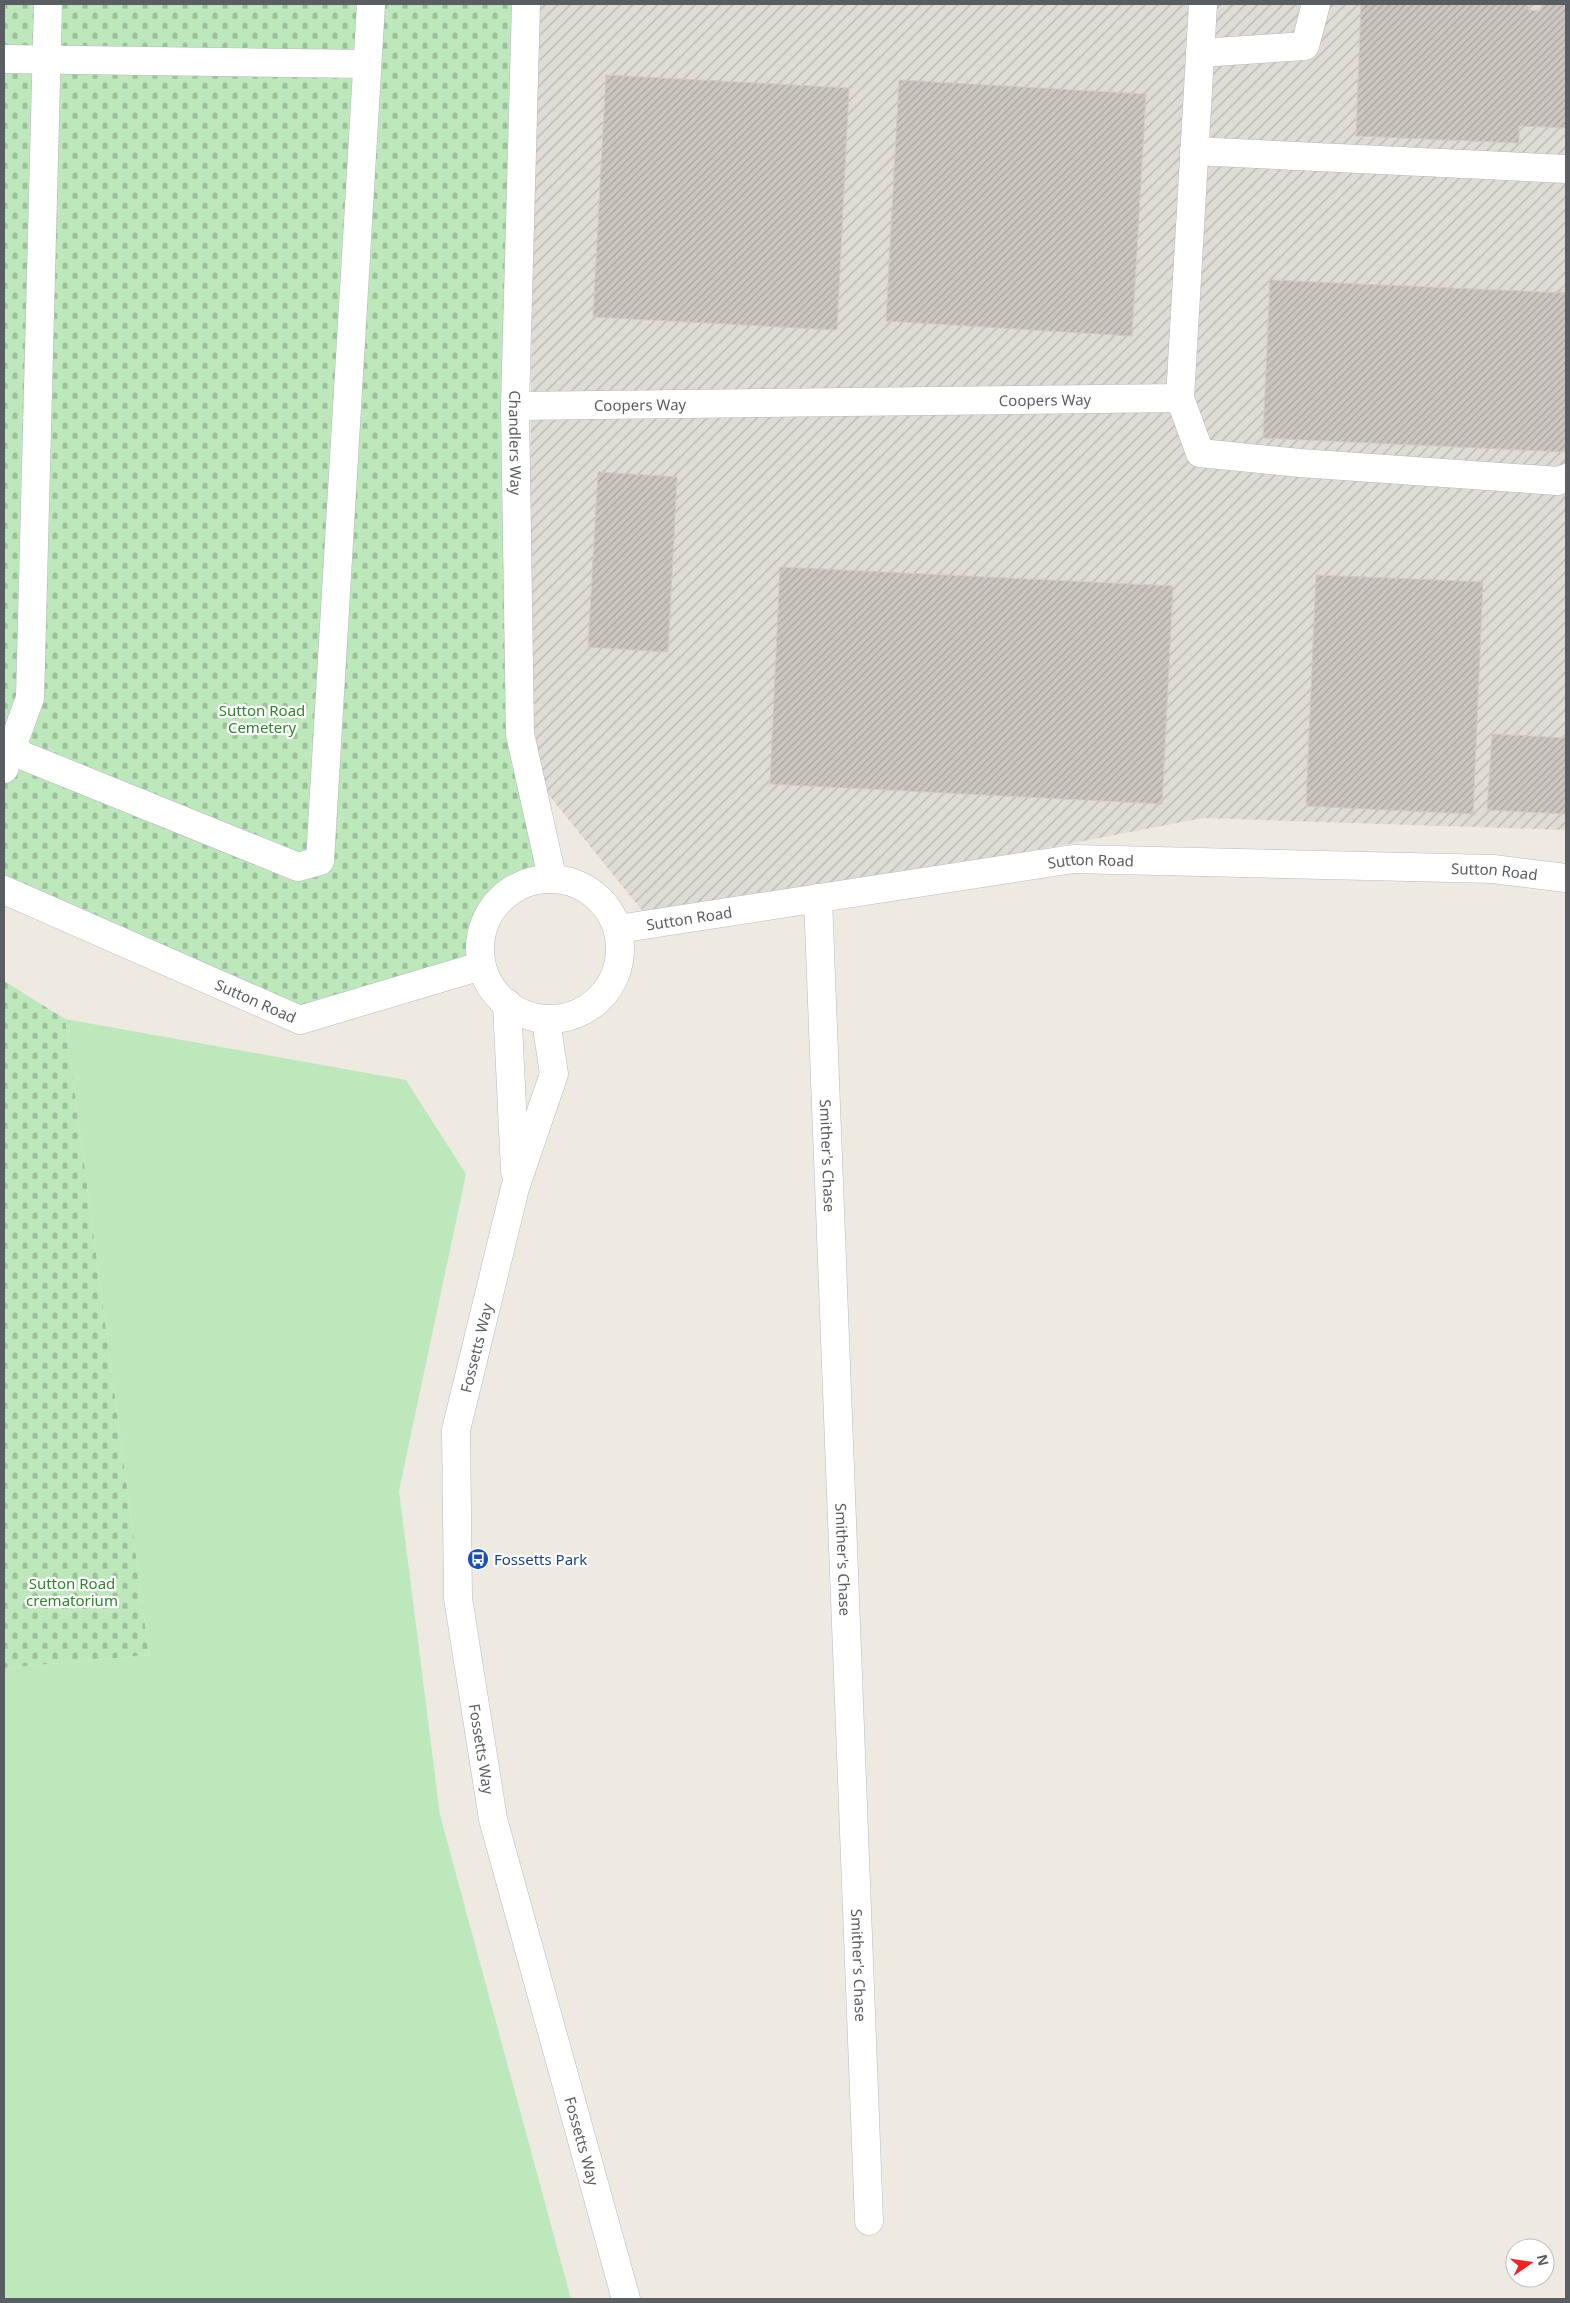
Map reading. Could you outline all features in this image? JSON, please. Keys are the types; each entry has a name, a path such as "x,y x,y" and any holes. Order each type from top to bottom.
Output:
{"street":[{"path":"48,4 45,60 30,698 6,756 298,867 320,860 371,4"},
{"name":"Chandlers Way","path":"526,4 515,406 520,734 552,877"},
{"path":"1203,4 1180,398 1200,453 1300,463 1548,480 1566,478"},
{"path":"1200,53 1305,46 1316,4"},
{"path":"4,59 367,64"},
{"path":"1194,151 1566,169"},
{"name":"Coopers Way","path":"515,406 1180,398"},
{"name":"Sutton Road","path":"618,929 1073,859 1493,869 1566,878"},
{"path":"552,877 587,888 608,908 618,929 615,977 586,1010 546,1020 522,1015 495,994 481,966 483,924 510,890 552,877"},
{"name":"Sutton Road","path":"4,890 300,1020 481,966"},
{"name":"Smither's Chase","path":"818,898 869,2221"},
{"name":"Fossetts Way","path":"507,1003 515,1188"},
{"name":"Fossetts Way","path":"546,1020 554,1074 515,1188 456,1430 458,1598 493,1819 626,2299"}],"shaded area":[{"path":"535,4 1566,4 1566,830 1203,818 653,924 527,768"}],"green space":[{"name":"Sutton Road Cemetery","path":"4,4 526,4 520,734 552,877 509,890 483,924 481,966 300,1020 4,890"},
{"name":"Sutton Road crematorium","path":"4,981 65,1019 149,1655 4,1668"},
{"path":"65,1019 406,1080 466,1174 399,1491 440,1815 571,2299 4,2299 4,1668 149,1655"}],"building":[{"path":"1361,4 1528,4 1528,10 1541,11 1542,4 1566,4 1566,128 1519,126 1519,143 1356,136"},
{"path":"606,75 849,88 837,330 593,317"},
{"path":"899,80 1146,94 1132,336 886,321"},
{"path":"1270,280 1566,293 1566,452 1263,438"},
{"path":"598,472 677,477 668,652 588,647"},
{"path":"780,567 1173,586 1162,804 770,784"},
{"path":"1316,575 1483,582 1473,814 1306,806"},
{"path":"1492,734 1566,738 1566,814 1487,810"}],"place":[{"name":"Fossetts Park","path":"478,1559"}]}
